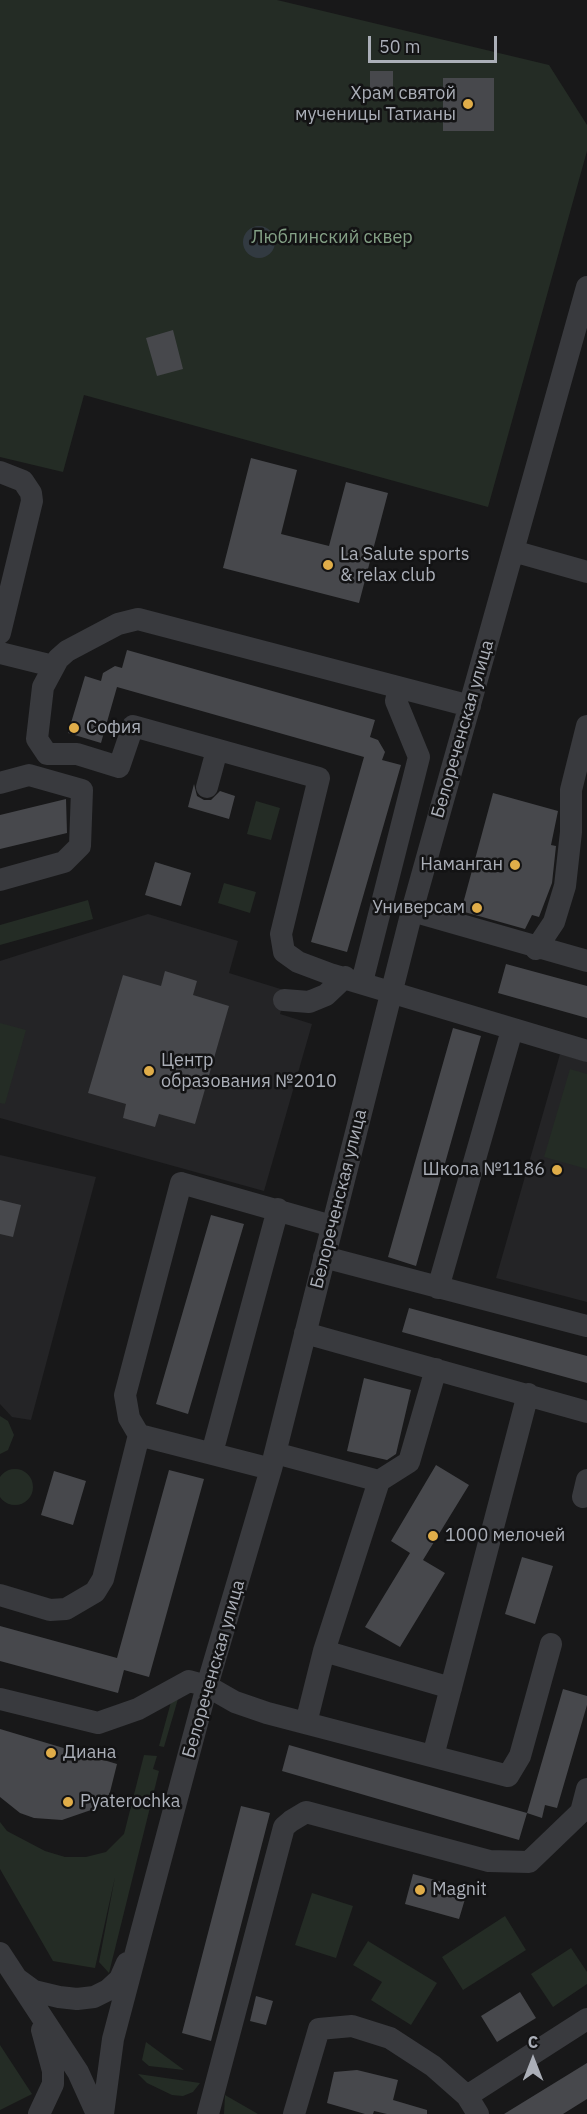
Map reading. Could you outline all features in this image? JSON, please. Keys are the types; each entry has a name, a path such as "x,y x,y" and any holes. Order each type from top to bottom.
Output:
{"street":[{"name":"Белореченская улица","path":"103,2114 113,2039 141,1933 207,1686 273,1461 412,911 587,287"},
{"path":"0,472 23,481 31,493 32,501 0,633"},
{"path":"513,551 587,572"},
{"path":"470,706 138,619 118,624 67,651 53,666 43,687 38,739 46,754 77,754 119,767 133,726 319,778 280,940 284,952 298,962 353,980 587,1051"},
{"path":"0,653 53,666"},
{"path":"284,1000 309,1002 353,980 419,757 396,701 399,689"},
{"path":"536,949 554,922 565,886 571,832 571,790 587,726"},
{"path":"207,787 217,750"},
{"path":"0,783 29,775 82,790 80,846 64,862 0,880"},
{"path":"412,911 587,962"},
{"path":"438,1288 512,1030"},
{"path":"0,1595 50,1610 66,1609 95,1592 103,1579 139,1435 129,1418 125,1395 181,1183 332,1226"},
{"path":"212,1453 278,1209"},
{"path":"324,1257 587,1326"},
{"path":"305,1333 587,1412"},
{"path":"306,1723 324,1650 379,1481 409,1462 436,1369"},
{"path":"433,1756 528,1394"},
{"path":"139,1435 212,1453 273,1461 379,1481"},
{"path":"0,1699 98,1723 138,1709 189,1681 207,1686 235,1702 508,1776 520,1756 551,1644"},
{"path":"324,1650 451,1688"},
{"path":"208,2114 285,1827 291,1821 306,1812 489,1861 529,1862 584,1816 587,1789"},
{"path":"17,1979 34,1991 59,1997 77,2000 94,1997 108,1990 120,1979 141,1933"},
{"path":"0,1953 78,2072 97,2114"},
{"path":"33,2003 54,2071 53,2084 39,2114"},
{"path":"294,2114 319,2029 352,2026 390,2038 433,2066 473,2105 587,2019"}],"shaded area":[{"path":"259,226 270,231 275,242 270,253 259,258 248,253 243,242 248,231"},
{"name":"Центр образования №2010","path":"148,914 238,941 229,973 287,991 280,1014 312,1024 264,1191 0,1118 0,961"},
{"name":"Школа №1186","path":"560,1054 587,1062 587,1302 496,1278"},
{"path":"0,1155 96,1177 31,1420 12,1417 0,1404"}],"green space":[{"name":"Люблинский сквер","path":"0,0 277,0 549,65 587,125 587,151 488,507 84,395 63,472 0,457"},
{"path":"256,801 280,808 271,840 247,834"},
{"path":"224,883 256,892 250,913 218,903"},
{"path":"88,900 93,919 0,945 0,925"},
{"path":"0,1023 26,1030 5,1104 0,1103"},
{"path":"570,1069 587,1074 587,1169 544,1157"},
{"path":"0,1416 8,1421 14,1435 8,1450 0,1454"},
{"path":"15,1469 27,1475 33,1487 27,1499 15,1505 3,1499 -3,1487 3,1475"},
{"path":"174,1691 180,1692 164,1747 159,1746"},
{"path":"144,1755 157,1756 153,1769 159,1771 109,1973 99,1962 115,1877 95,1968 53,1961 0,1869 0,1822 7,1831 45,1851 65,1857 86,1857 106,1852 124,1834"},
{"path":"312,1893 353,1906 336,1958 295,1945"},
{"path":"505,1916 526,1950 463,1990 442,1957"},
{"path":"368,1941 437,1983 411,2025 371,2000 382,1982 353,1965"},
{"path":"571,1948 587,1972 587,1984 553,2007 531,1974"},
{"path":"146,2042 184,2070 149,2066 142,2060"},
{"path":"0,2045 32,2094 0,2110"},
{"path":"138,2074 200,2083 193,2092 183,2096 172,2095 147,2083"},
{"path":"225,2095 258,2114 224,2114"}],"building":[{"path":"370,71 393,71 393,99 370,99"},
{"name":"Храм святой мученицы Татианы","path":"443,78 494,78 494,131 443,131"},
{"path":"173,330 183,369 157,376 146,338"},
{"path":"251,458 297,470 281,534 329,546 346,482 388,493 359,603 223,568"},
{"path":"127,650 375,720 370,737 378,740 385,752 382,760 401,765 347,952 311,942 364,757 117,687 101,743 68,733 85,676 101,681 103,673 115,666 122,668"},
{"path":"194,784 197,796 204,800 211,800 220,791 235,796 229,819 188,807"},
{"name":"Наманган","path":"493,793 558,811 551,845 556,846 552,883 539,917 532,915 525,929 461,911"},
{"path":"66,799 67,833 0,849 0,815"},
{"path":"155,862 191,873 181,906 145,895"},
{"path":"506,964 587,986 587,1018 498,993"},
{"path":"165,971 197,981 193,995 229,1006 195,1124 159,1114 155,1127 123,1118 126,1104 88,1093 123,975 161,986"},
{"path":"453,1028 481,1036 416,1266 388,1257"},
{"path":"0,1200 21,1205 13,1237 0,1234"},
{"path":"211,1215 244,1224 188,1414 156,1404"},
{"path":"409,1308 587,1356 587,1383 402,1332"},
{"path":"364,1378 411,1390 396,1454 387,1460 347,1451"},
{"path":"436,1465 469,1485 423,1560 445,1573 400,1647 365,1627 410,1553 391,1541"},
{"path":"169,1470 204,1479 149,1677 124,1670 118,1693 0,1661 0,1626 117,1658"},
{"path":"54,1471 86,1481 73,1525 41,1515"},
{"path":"522,1557 553,1566 535,1624 505,1614"},
{"path":"563,1689 587,1696 587,1705 557,1808 545,1805 542,1818 527,1813"},
{"path":"0,1729 117,1764 109,1796 91,1810 62,1820 34,1818 20,1813 0,1797"},
{"path":"289,1745 527,1813 519,1840 282,1771"},
{"path":"241,1806 270,1813 211,2041 182,2033"},
{"path":"413,1874 468,1889 459,1919 405,1904"},
{"path":"520,1992 536,2018 497,2042 481,2016"},
{"path":"256,1996 273,2001 266,2025 250,2021"},
{"path":"587,2063 587,2099 563,2114 504,2114"},
{"path":"357,2070 398,2080 393,2100 427,2110 427,2114 387,2114 374,2111 373,2114 365,2114 327,2103 334,2072"}],"place":[{"name":"Храм святой мученицы Татианы","path":"468,104"},
{"name":"La Salute sports & relax club","path":"328,565"},
{"name":"София","path":"74,728"},
{"name":"Наманган","path":"515,865"},
{"name":"Универсам","path":"477,908"},
{"name":"Центр образования №2010","path":"149,1071"},
{"name":"Школа №1186","path":"557,1170"},
{"name":"1000 мелочей","path":"433,1536"},
{"name":"Диана","path":"51,1753"},
{"name":"Pyaterochka","path":"68,1802"},
{"name":"Magnit","path":"420,1890"}]}
